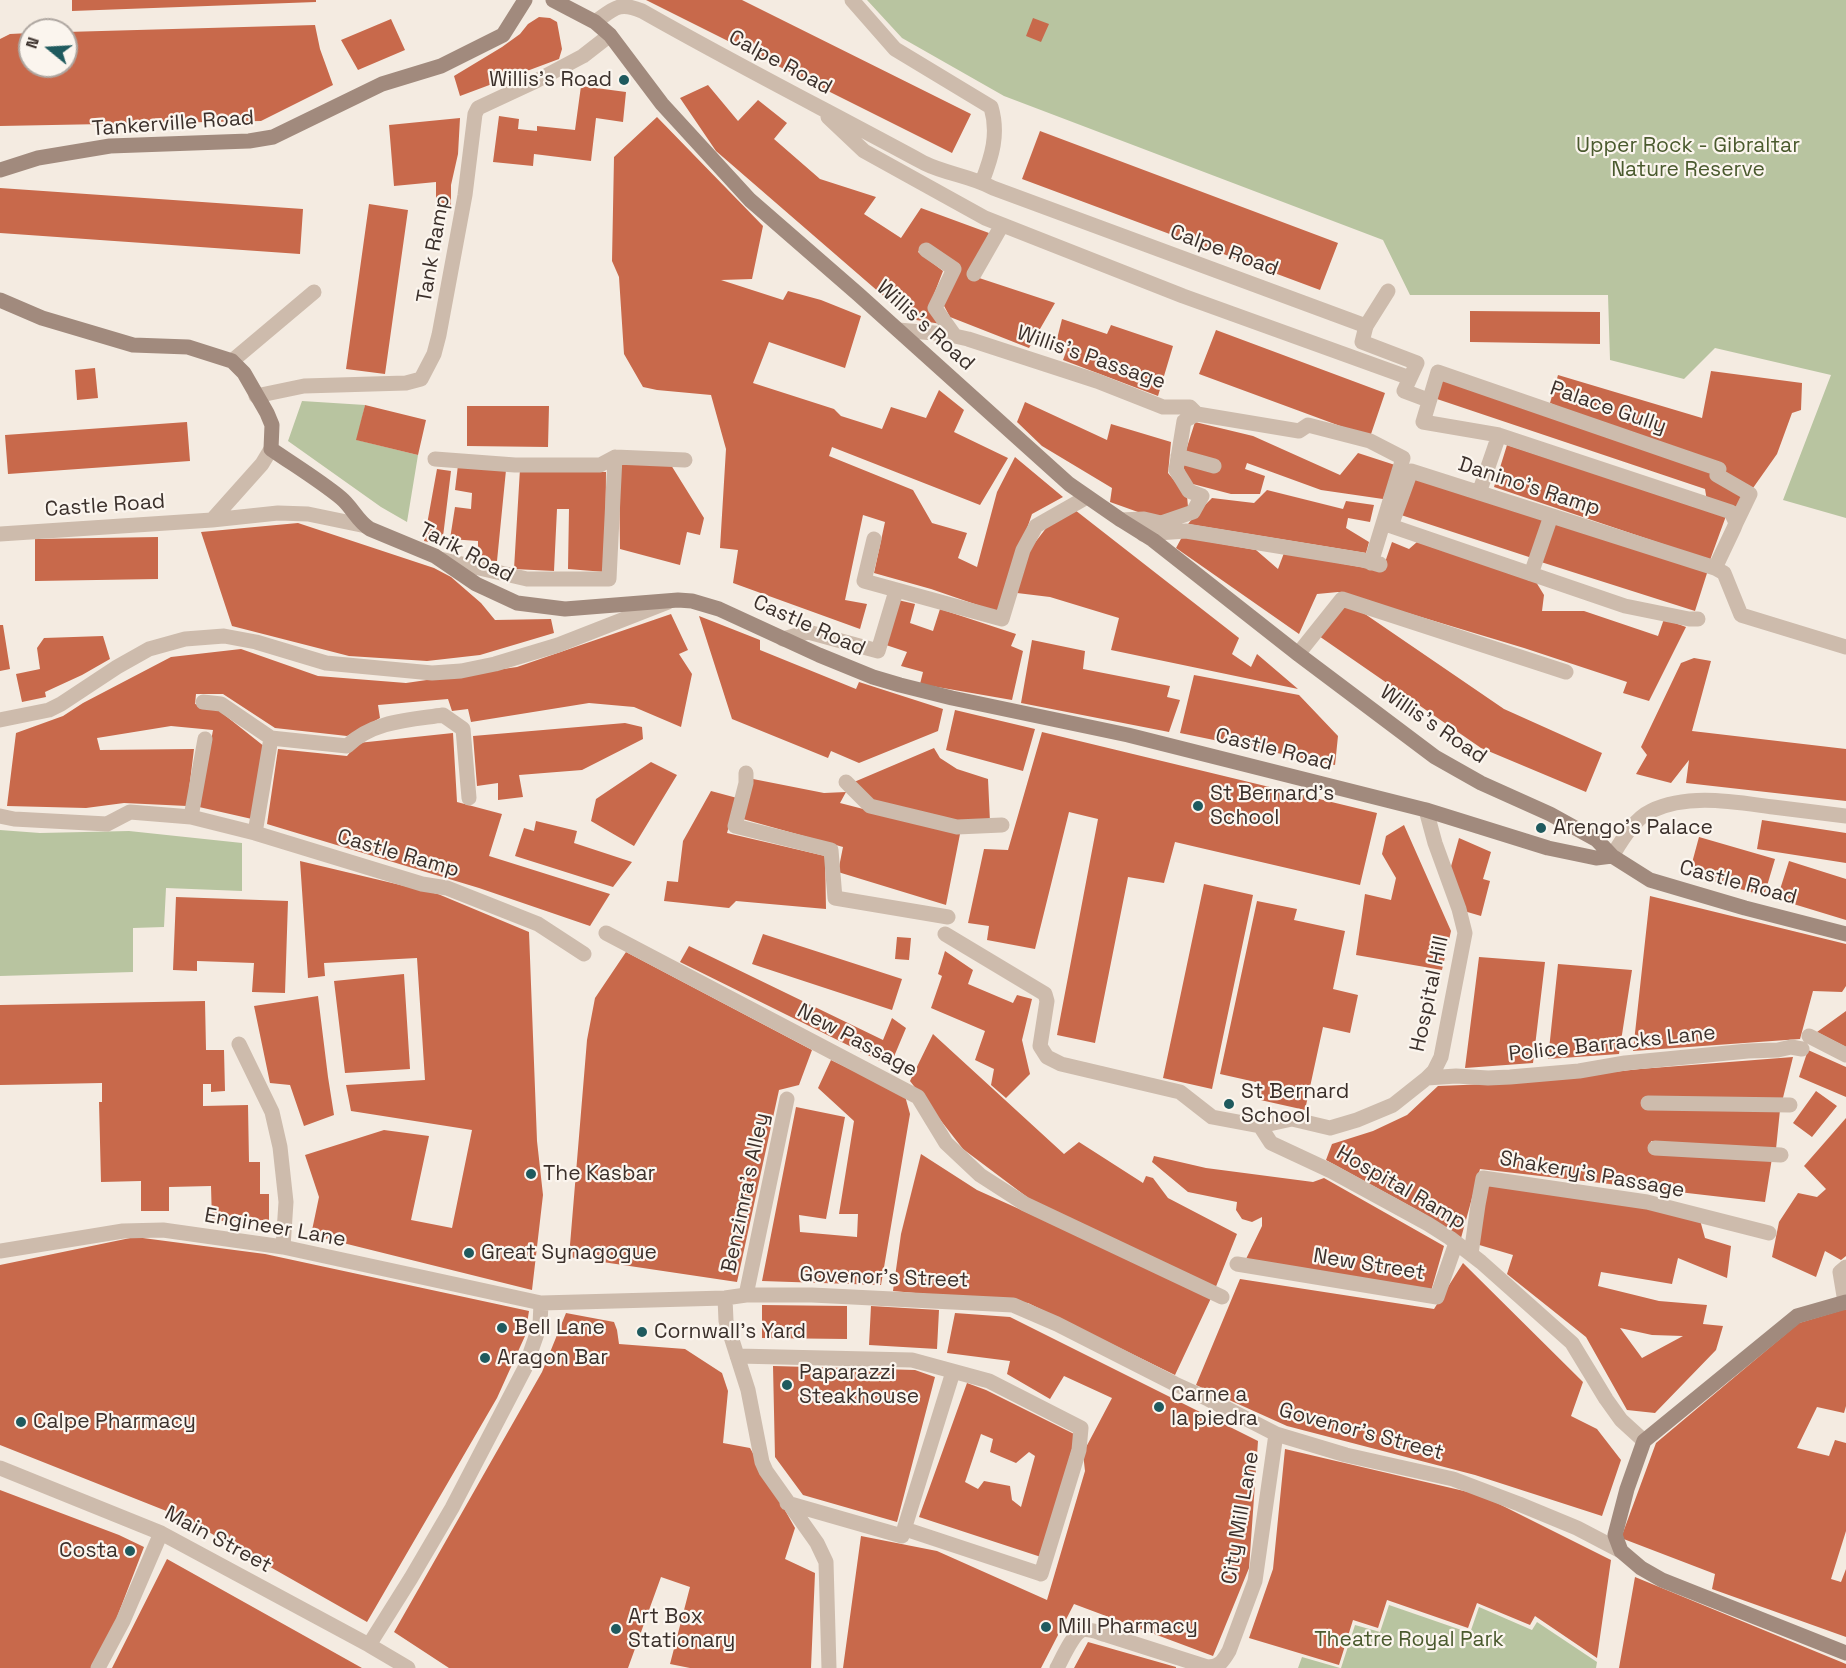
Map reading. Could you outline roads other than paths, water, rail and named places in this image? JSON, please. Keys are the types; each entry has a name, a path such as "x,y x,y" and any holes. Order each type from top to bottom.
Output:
{"street":[{"name":"Tankerville Road","path":"0,170 38,158 110,146 249,141 273,137 382,84 441,66 503,35 525,0"},
{"name":"Willis’s Road","path":"553,0 595,22 610,35 662,104 750,200 1069,484 1143,534 1435,757 1481,783 1550,814 1597,840 1612,856"},
{"path":"852,0 895,49 991,107 996,123 995,137 982,182"},
{"name":"Calpe Road","path":"595,22 612,8 634,8 928,164 982,182 1366,326"},
{"name":"Tank Ramp","path":"256,396 304,386 406,383 421,380 434,354 439,335 468,177 475,114 478,108 583,56 610,35"},
{"path":"818,106 864,151 985,218 1183,296 1410,378"},
{"path":"974,274 1002,225"},
{"path":"926,250 954,269 934,308 955,336"},
{"path":"1388,291 1366,326 1362,342 1417,363 1404,390 1428,400"},
{"path":"232,361 314,292"},
{"path":"0,300 42,318 133,345 188,347 232,361 244,373 272,425 271,449 262,464 212,520"},
{"name":"Willis's Passage","path":"898,330 955,336 1097,381 1163,407 1190,407 1197,414 1299,431 1308,425 1370,441 1403,458 1371,563"},
{"name":"Palace Gully","path":"1720,571 1736,523 1750,494 1717,475 1719,469 1438,372 1423,422 1499,435 1731,512 1736,523"},
{"path":"1121,520 1144,519 1161,523 1193,512 1202,496 1189,491 1176,470 1184,421 1197,414"},
{"path":"1479,492 1499,435"},
{"name":"Tarik Road","path":"271,449 342,499 366,526 417,547 476,584 516,603 565,609 692,601"},
{"path":"1178,456 1214,466"},
{"path":"435,459 515,465 600,465 615,457 686,460"},
{"path":"438,559 527,579 609,579 615,457"},
{"name":"Danino's Ramp","path":"1698,619 1625,606 1391,526 1411,471 1720,571"},
{"path":"874,539 864,581 1002,619 1023,550 1036,526 1087,497"},
{"name":"Castle Road","path":"0,534 212,520 278,513 308,514 366,526"},
{"path":"1531,574 1551,516"},
{"path":"1143,534 1186,531 1371,563"},
{"name":"Danino's Ramp","path":"1371,563 1380,565 1389,537 1408,543 1414,540 1415,535"},
{"path":"1720,571 1741,615 1846,647"},
{"path":"783,639 808,632 878,651 896,591"},
{"path":"1298,654 1342,598 1566,672"},
{"path":"0,720 49,710 149,649 185,639 224,636 256,642 326,663 432,673 461,671 569,641 671,601"},
{"name":"Castle Road","path":"692,601 719,609 873,677 917,690 1128,735 1426,810 1548,848 1596,858 1612,856 1650,880 1846,934"},
{"path":"203,702 221,704 271,738 347,746 358,735 385,724 443,715 463,729 469,798"},
{"path":"255,833 271,738"},
{"path":"191,817 205,739"},
{"path":"746,773 746,783 735,826 831,850 835,898 948,917"},
{"path":"846,782 870,806 957,827 1002,825"},
{"path":"1612,856 1624,838 1643,817 1649,812 1674,803 1725,801 1846,816"},
{"name":"Hospital Hill","path":"1260,1126 1292,1119 1330,1128 1348,1123 1394,1105 1434,1071 1441,1057 1465,933 1426,810"},
{"name":"Castle Ramp","path":"0,816 14,819 107,824 130,812 191,817 255,833 422,884 447,888 538,924 584,954"},
{"name":"New Passage","path":"606,933 918,1097 946,1143 980,1175 1025,1204 1222,1297"},
{"path":"945,933 1037,987 1045,994 1047,1000 1040,1046 1047,1057 1070,1067 1180,1092 1212,1117 1260,1126"},
{"name":"Police Barracks Lane","path":"1427,1078 1499,1077 1579,1071 1626,1063 1778,1050 1805,1043 1846,1055"},
{"path":"238,1044 272,1112 280,1147 286,1202 283,1247"},
{"name":"Benzimra's Alley","path":"746,1295 788,1099"},
{"path":"1648,1103 1790,1105"},
{"name":"Hospital Ramp","path":"1260,1126 1271,1143 1382,1197 1428,1224 1471,1254 1572,1343 1606,1400 1621,1420 1644,1441"},
{"path":"1655,1148 1781,1155"},
{"name":"Shakery's Passage","path":"1471,1254 1483,1178 1647,1202 1769,1233"},
{"name":"Engineer Lane","path":"0,1251 123,1231 163,1230 283,1247 541,1303 725,1298"},
{"name":"New Street","path":"1237,1264 1437,1298 1456,1243"},
{"path":"1621,1551 1614,1535 1644,1441 1797,1316 1845,1302 1840,1272 1846,1267"},
{"name":"Govenor's Street","path":"725,1298 746,1295 812,1295 1013,1305 1057,1324 1276,1434 1346,1455 1453,1479 1519,1504 1577,1528 1621,1551 1641,1568 1662,1580 1846,1653"},
{"path":"725,1298 726,1321 748,1390 762,1462 787,1503 817,1543 826,1562 829,1668"},
{"path":"369,1645 452,1508 525,1368 540,1325 541,1303"},
{"path":"737,1356 912,1360 989,1381 1081,1428 1079,1450 1041,1574 904,1529"},
{"path":"787,1503 902,1536 953,1372"},
{"name":"City Mill Lane","path":"1057,1668 1076,1634 1083,1630 1098,1632 1207,1667 1216,1667 1223,1662 1255,1581 1276,1434"},
{"name":"Main Street","path":"0,1468 161,1533 408,1668"},
{"path":"98,1668 123,1621 161,1533"}],"place":[{"name":"Willis's Road","path":"624,80"},
{"name":"St Bernard's School","path":"1198,806"},
{"name":"Arengo's Palace","path":"1541,828"},
{"name":"St Bernard School","path":"1229,1104"},
{"name":"The Kasbar","path":"531,1174"},
{"name":"Great Synagogue","path":"469,1253"},
{"name":"Bell Lane","path":"502,1328"},
{"name":"Cornwall's Yard","path":"642,1332"},
{"name":"Aragon Bar","path":"485,1358"},
{"name":"Paparazzi Steakhouse","path":"787,1385"},
{"name":"Carne a la piedra","path":"1159,1407"},
{"name":"Calpe Pharmacy","path":"21,1422"},
{"name":"Costa","path":"130,1551"},
{"name":"Mill Pharmacy","path":"1046,1627"},
{"name":"Art Box Stationary","path":"616,1629"}],"park label":[{"name":"Upper Rock - Gibraltar Nature Reserve","path":"1688,158"},
{"name":"Theatre Royal Park","path":"1409,1640"}]}
